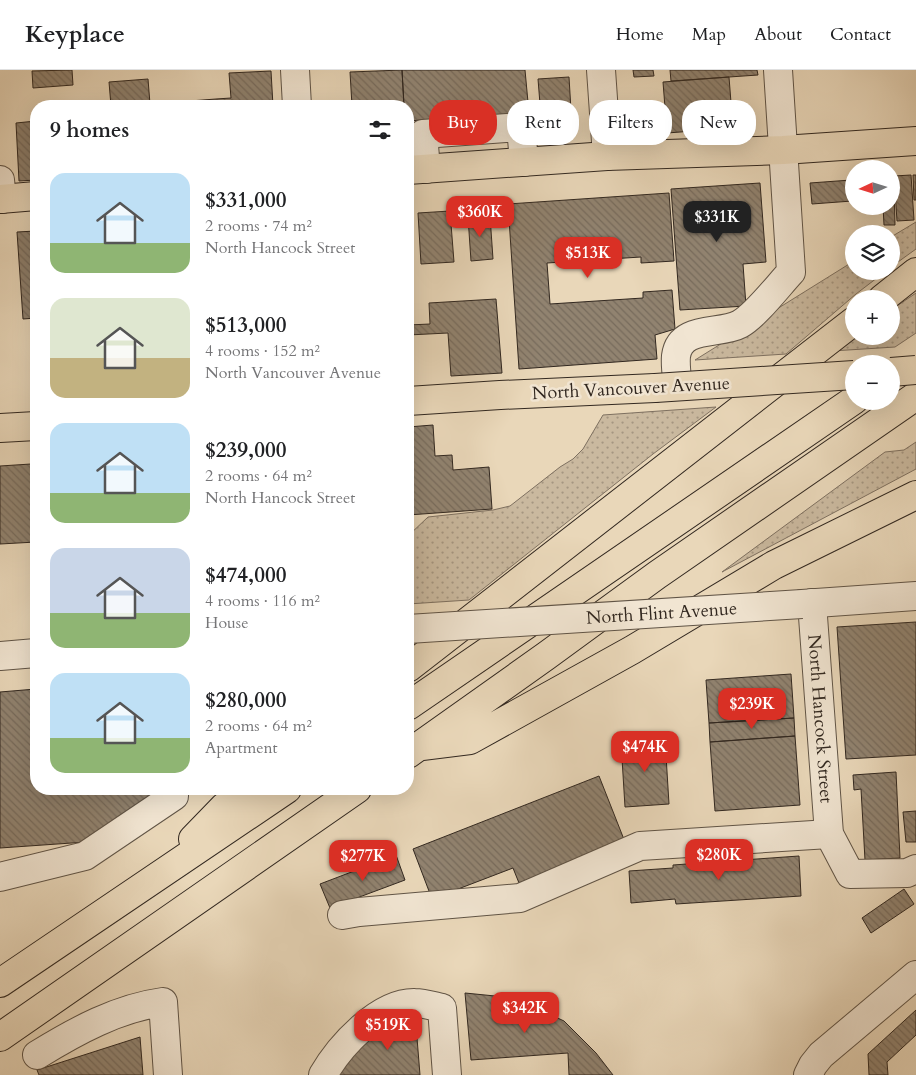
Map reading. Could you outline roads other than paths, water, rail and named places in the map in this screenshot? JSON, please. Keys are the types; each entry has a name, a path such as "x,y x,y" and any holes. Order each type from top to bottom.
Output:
{"main road":[{"path":"417,169 607,156 783,150 916,140"},
{"path":"1,193 30,195"},
{"path":"893,290 916,272"},
{"path":"414,663 845,328"},
{"path":"900,367 916,357"},
{"path":"900,372 916,370"},
{"name":"North Vancouver Avenue","path":"414,401 845,376"},
{"path":"414,749 657,575 916,396"},
{"path":"414,702 845,406"},
{"path":"0,428 30,426"},
{"path":"414,750 470,740 632,650 774,565 916,495"},
{"path":"154,880 224,806 240,795"},
{"path":"0,983 278,795"},
{"path":"0,1037 348,795"}],"street":[{"path":"295,70 297,100"},
{"path":"601,70 607,156"},
{"path":"666,387 680,345 687,337 739,325 749,318 792,272 778,70"},
{"name":"North Flint Avenue","path":"414,629 916,596"},
{"name":"North Hancock Street","path":"807,603 828,834"},
{"path":"0,656 30,654"},
{"path":"0,877 85,856 174,795"},
{"path":"342,915 520,898 640,846 828,834 850,874 907,873 916,869"},
{"path":"808,1075 812,1065 821,1055 916,975"},
{"path":"37,1055 109,1017 133,1008 163,1002 168,1075"},
{"path":"323,1075 330,1061 342,1046 364,1026 380,1015 402,1005 414,1003 442,1008 447,1075"}]}
